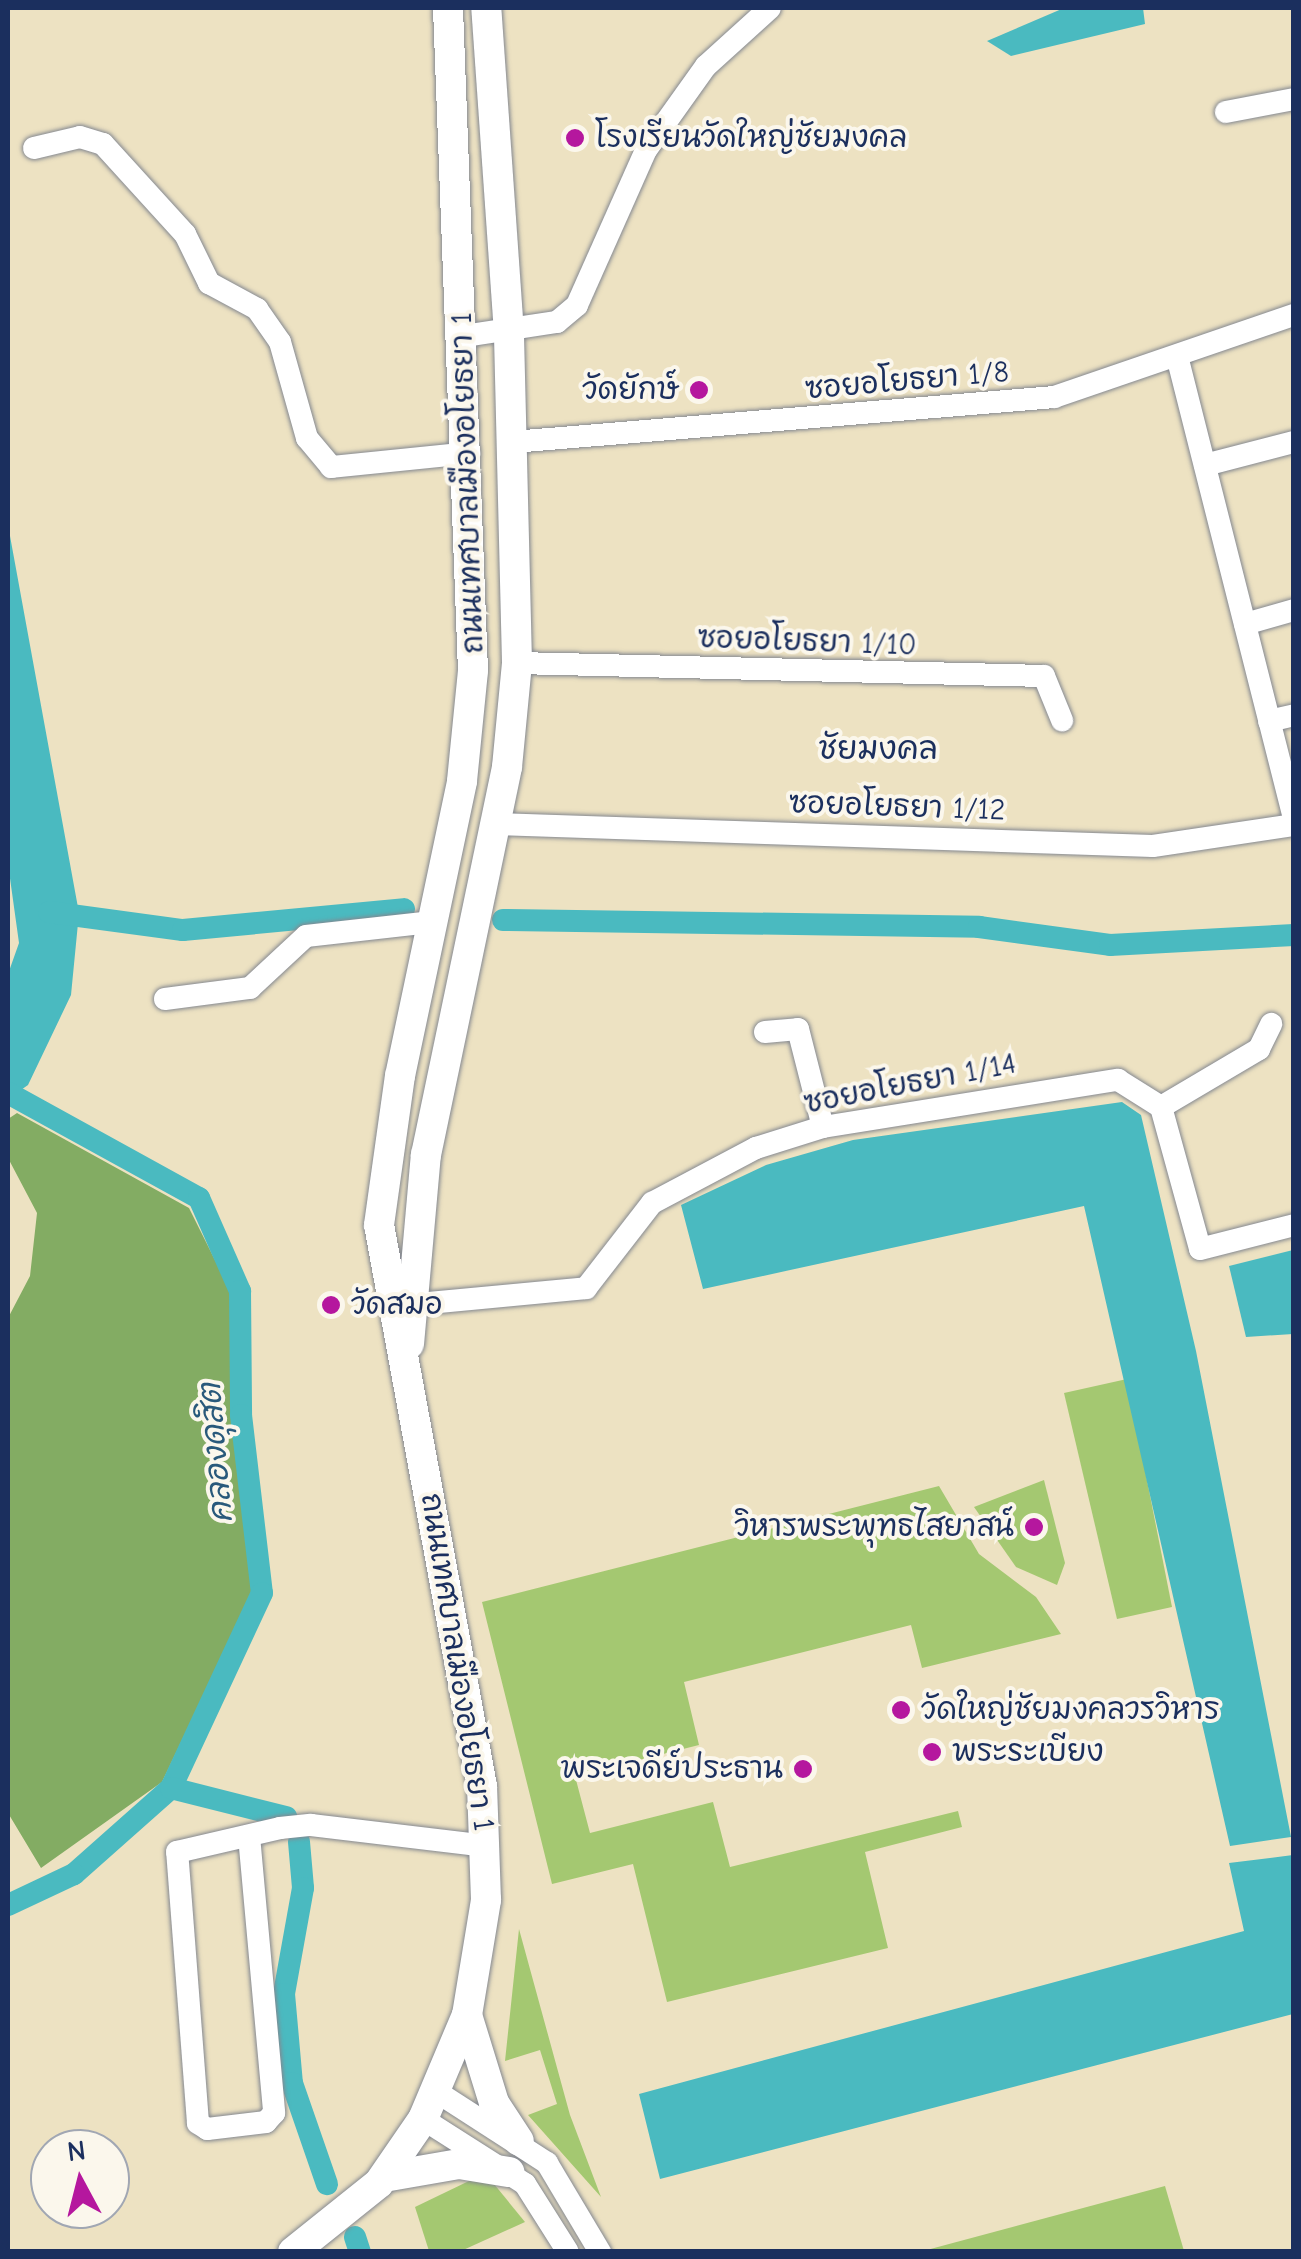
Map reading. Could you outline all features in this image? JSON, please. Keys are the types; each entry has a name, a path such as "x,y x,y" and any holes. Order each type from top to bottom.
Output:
{"main road":[{"name":"ถนนเทศบาลเมืองอโยธยา 1","path":"402,1305 380,1254 382,1180 430,922 462,782 473,671 469,453 448,8"},
{"name":"ถนนเทศบาลเมืองอโยธยา 1","path":"293,2252 384,2177 430,2106 467,2015 484,1941 487,1846 408,1368 402,1305 429,1140 496,824 517,663 509,333 486,8"},
{"path":"467,2015 494,2103 518,2141"},
{"path":"384,2177 458,2164 509,2172"}],"street":[{"path":"464,336 509,333 557,322 576,305 646,150 706,66 770,8"},
{"path":"1226,112 1294,98"},
{"path":"34,148 80,136 103,144 185,234 209,283 257,308 280,342 307,438 331,467 469,453"},
{"name":"ซอยอโยธยา 1/8","path":"513,442 1006,403 1109,384 1294,315"},
{"path":"1178,356 1294,822"},
{"path":"1205,466 1294,442"},
{"path":"1245,624 1294,610"},
{"name":"ซอยอโยธยา 1/10","path":"517,663 1044,676 1062,720"},
{"path":"1269,721 1294,715"},
{"name":"ซอยอโยธยา 1/12","path":"496,824 1153,846 1294,822"},
{"path":"166,998 250,988 306,936 430,922"},
{"path":"1271,1024 1259,1049 1212,1074 1199,1093 1161,1107 1200,1249 1294,1225"},
{"path":"765,1032 798,1029 823,1126"},
{"name":"ซอยอโยธยา 1/14","path":"402,1305 586,1288 652,1203 756,1148 823,1126 1118,1080 1161,1107"},
{"path":"248,1836 274,2113 266,2122 198,2123 172,1859 248,1836 312,1826 487,1846"},
{"path":"430,2106 518,2141 575,2196 600,2252"},
{"path":"430,2106 509,2172 552,2216 568,2252"}],"green space":[{"path":"17,1113 189,1208 231,1292 234,1413 254,1590 162,1782 41,1868 8,1813 8,1318 30,1276 37,1213 8,1158 8,1119"},
{"path":"1127,1379 1172,1607 1117,1619 1064,1393"},
{"name":"วิหารพระพุทธไสยาสน์","path":"1044,1480 1065,1563 1057,1585 1016,1567 974,1507"},
{"path":"939,1486 979,1554 1036,1597 1061,1634 922,1668 911,1625 684,1682 699,1745 575,1776 590,1833 713,1802 730,1867 958,1811 962,1827 865,1852 888,1948 667,2002 633,1864 552,1884 482,1602"},
{"path":"519,1929 570,2115 601,2197 528,2115 557,2104 540,2050 505,2061"},
{"path":"471,2180 494,2184 525,2222 461,2251 429,2251 415,2207"},
{"path":"1165,2186 1184,2251 923,2251"}],"water":[{"path":"1064,8 1143,8 1145,24 1011,56 987,41"},
{"path":"8,525 79,913 71,995 28,1085 8,1099 8,974 19,943 8,864"},
{"path":"1122,1102 1141,1115 1196,1351 1291,1837 1230,1846 1084,1206 703,1289 681,1205 766,1165 853,1140"},
{"path":"1293,1250 1293,1334 1246,1337 1229,1266"},
{"path":"1293,1855 1293,2014 660,2179 639,2094 1244,1931 1229,1863"}],"waterway":[{"path":"49,912 183,930 404,909"},
{"path":"503,920 979,927 1110,945 1294,935"},
{"name":"คลองดุสิต","path":"8,1093 199,1198 240,1291 241,1415 262,1593 171,1788 74,1874 8,1905"},
{"name":"คลองดุสิต","path":"171,1788 286,1817"},
{"name":"คลองดุสิต","path":"299,1842 303,1888 284,1994 292,2083 327,2184"},
{"name":"คลองดุสิต","path":"355,2237 360,2252"}],"place":[{"name":"โรงเรียนวัดใหญ่ชัยมงคล","path":"575,138"},
{"name":"วัดยักษ์","path":"699,390"},
{"name":"วัดสมอ","path":"331,1305"},
{"name":"วิหารพระพุทธไสยาสน์","path":"1034,1527"},
{"name":"วัดใหญ่ชัยมงคลวรวิหาร","path":"901,1710"},
{"name":"พระระเบียง","path":"932,1752"},
{"name":"พระเจดีย์ประธาน","path":"803,1769"}],"district":[{"name":"ชัยมงคล","path":"878,749"}]}
